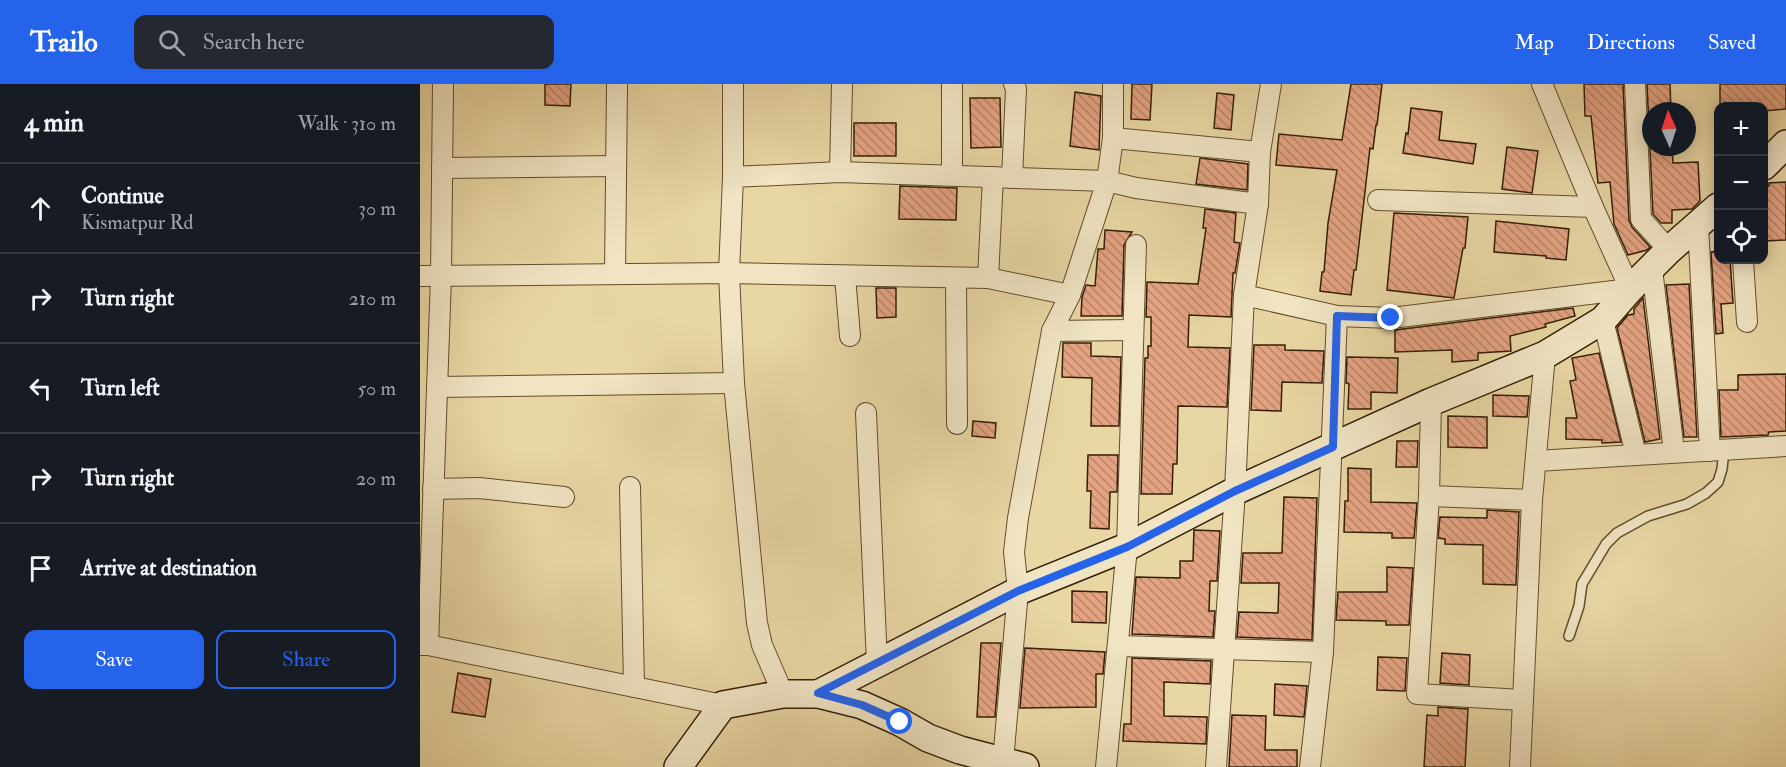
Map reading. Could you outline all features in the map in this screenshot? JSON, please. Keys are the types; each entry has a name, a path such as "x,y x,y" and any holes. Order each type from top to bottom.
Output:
{"street":[{"path":"443,84 441,276 433,489 424,645 723,705 783,694 818,693 862,705 928,738 960,750 1014,764 1018,591 1014,552 1018,518 1052,331 1070,295 1107,181 1113,138 1113,84"},
{"path":"615,274 617,84"},
{"path":"733,84 733,177 729,273 734,383 757,622 762,645 783,694"},
{"path":"840,172 842,84"},
{"path":"952,84 952,176"},
{"path":"988,278 1016,89 1014,84"},
{"path":"1216,767 1235,491 1244,295 1258,204 1260,152 1271,84"},
{"path":"1542,84 1630,289"},
{"path":"1635,84 1641,219 1661,259 1674,452"},
{"path":"1113,138 1260,152"},
{"path":"1768,162 1786,144"},
{"path":"442,168 616,166"},
{"path":"733,177 840,172 1107,181 1136,188 1258,204"},
{"path":"1378,201 1593,207"},
{"path":"818,693 1018,591 1127,547 1235,491 1431,402 1545,355 1603,320 1630,289 1716,210"},
{"path":"1698,225 1717,450"},
{"path":"1106,767 1127,547 1136,245"},
{"path":"1743,264 1748,322"},
{"path":"420,276 729,273 988,278 1070,295"},
{"path":"845,276 850,336"},
{"path":"956,278 957,424"},
{"path":"1244,295 1337,316 1391,318 1630,289"},
{"path":"1310,767 1323,652 1337,316"},
{"path":"1603,320 1636,455"},
{"path":"1052,331 1132,330"},
{"path":"1520,767 1532,500 1545,355"},
{"path":"437,387 734,383"},
{"path":"1431,402 1429,496 1417,694 1523,700"},
{"path":"866,413 877,663"},
{"path":"1536,461 1786,446"},
{"path":"630,487 634,687"},
{"path":"433,489 479,488 564,497"},
{"path":"1429,496 1532,500"},
{"path":"1119,646 1323,652"},
{"path":"678,767 723,705"}],"lane":[{"path":"1569,636 1579,606 1582,584 1606,544 1617,533 1648,516 1687,504 1718,483 1722,469 1717,450"}],"building":[{"path":"545,84 571,84 570,106 545,105"},
{"path":"1132,84 1152,84 1150,120 1131,119"},
{"path":"1351,84 1382,84 1373,149 1370,148 1351,295 1320,291 1337,170 1276,165 1279,134 1342,140"},
{"path":"1584,84 1623,84 1629,220 1632,227 1650,247 1647,250 1628,255 1614,224 1610,182 1598,183 1591,116 1585,116"},
{"path":"1647,84 1670,84 1671,102 1648,102"},
{"path":"1720,84 1786,84 1786,109 1768,111 1768,102 1720,102"},
{"path":"1075,92 1101,96 1099,150 1070,146"},
{"path":"1217,93 1234,95 1231,130 1214,128"},
{"path":"970,98 1000,98 1001,147 971,148"},
{"path":"1411,108 1442,112 1439,140 1476,144 1473,164 1403,153"},
{"path":"854,123 896,123 896,156 854,156"},
{"path":"1507,147 1538,151 1532,193 1502,189"},
{"path":"1650,156 1673,156 1673,163 1698,162 1700,201 1692,209 1672,210 1672,223 1661,223 1653,214"},
{"path":"1200,158 1248,164 1247,190 1196,184"},
{"path":"1786,182 1786,240 1768,241 1769,183"},
{"path":"900,186 957,188 956,220 899,219"},
{"path":"1205,209 1236,213 1234,242 1240,243 1235,273 1233,273 1231,317 1189,315 1188,347 1230,348 1227,407 1178,406 1177,464 1173,464 1172,494 1141,494 1145,358 1148,358 1148,346 1151,346 1151,317 1146,317 1147,282 1198,284 1206,228 1203,228"},
{"path":"1394,213 1468,217 1465,248 1463,248 1454,298 1387,290"},
{"path":"1496,221 1569,229 1566,260 1494,252"},
{"path":"1105,230 1132,232 1124,245 1122,316 1081,316 1082,297 1086,285 1095,286 1098,249 1104,249"},
{"path":"1711,252 1714,252 1714,264 1730,264 1733,303 1721,304 1723,333 1716,334"},
{"path":"1689,284 1697,437 1684,437 1666,285"},
{"path":"876,288 896,288 896,317 877,318"},
{"path":"1643,298 1660,439 1645,442 1617,328 1628,315 1634,314 1634,309"},
{"path":"1573,308 1575,316 1545,324 1546,327 1510,336 1511,351 1478,353 1478,360 1452,362 1452,350 1395,352 1395,330"},
{"path":"1063,343 1091,343 1091,356 1121,357 1119,426 1091,426 1092,378 1062,377"},
{"path":"1254,345 1285,345 1285,350 1324,351 1322,383 1282,382 1281,411 1251,410"},
{"path":"1599,353 1621,442 1602,443 1602,440 1566,439 1566,418 1577,418 1570,381 1576,380 1572,358"},
{"path":"1347,357 1398,358 1397,393 1371,392 1371,409 1348,409"},
{"path":"1786,374 1786,431 1769,432 1768,435 1721,437 1719,390 1738,390 1738,375"},
{"path":"1493,395 1529,396 1527,417 1493,416"},
{"path":"1448,416 1487,417 1487,448 1448,447"},
{"path":"973,421 996,423 995,438 972,436"},
{"path":"1397,441 1418,441 1417,467 1396,467"},
{"path":"1088,455 1118,455 1117,492 1110,492 1109,529 1090,528 1091,491 1087,491"},
{"path":"1348,468 1371,469 1371,502 1417,503 1414,538 1392,538 1392,533 1344,532 1345,501 1348,501"},
{"path":"1284,497 1317,498 1312,640 1237,637 1239,612 1278,613 1279,583 1241,583 1243,553 1282,553"},
{"path":"1487,510 1519,512 1516,585 1483,584 1483,545 1445,544 1445,539 1438,538 1440,517 1487,518"},
{"path":"1194,530 1220,531 1217,581 1210,581 1209,611 1215,611 1213,637 1132,634 1136,577 1180,578 1180,561 1193,561"},
{"path":"1387,567 1413,568 1409,625 1386,625 1386,621 1336,620 1338,592 1387,592"},
{"path":"1072,591 1107,592 1106,623 1072,622"},
{"path":"981,643 1001,643 995,717 977,717"},
{"path":"1025,648 1105,652 1103,674 1096,674 1096,707 1020,708"},
{"path":"1442,653 1470,655 1469,685 1440,683"},
{"path":"1378,657 1407,658 1405,691 1377,690"},
{"path":"1132,658 1211,661 1210,684 1164,682 1164,716 1207,717 1206,744 1123,741 1124,724 1131,724"},
{"path":"458,673 491,679 485,717 452,712"},
{"path":"1275,684 1307,686 1304,717 1274,715"},
{"path":"1438,707 1468,709 1465,767 1424,767 1427,715 1438,716"},
{"path":"1232,715 1266,716 1265,750 1297,750 1297,767 1229,767"}],"route":[{"path":"900,722 862,705 818,693 1018,591 1127,547 1235,491 1333,447 1337,316 1391,318"}]}
